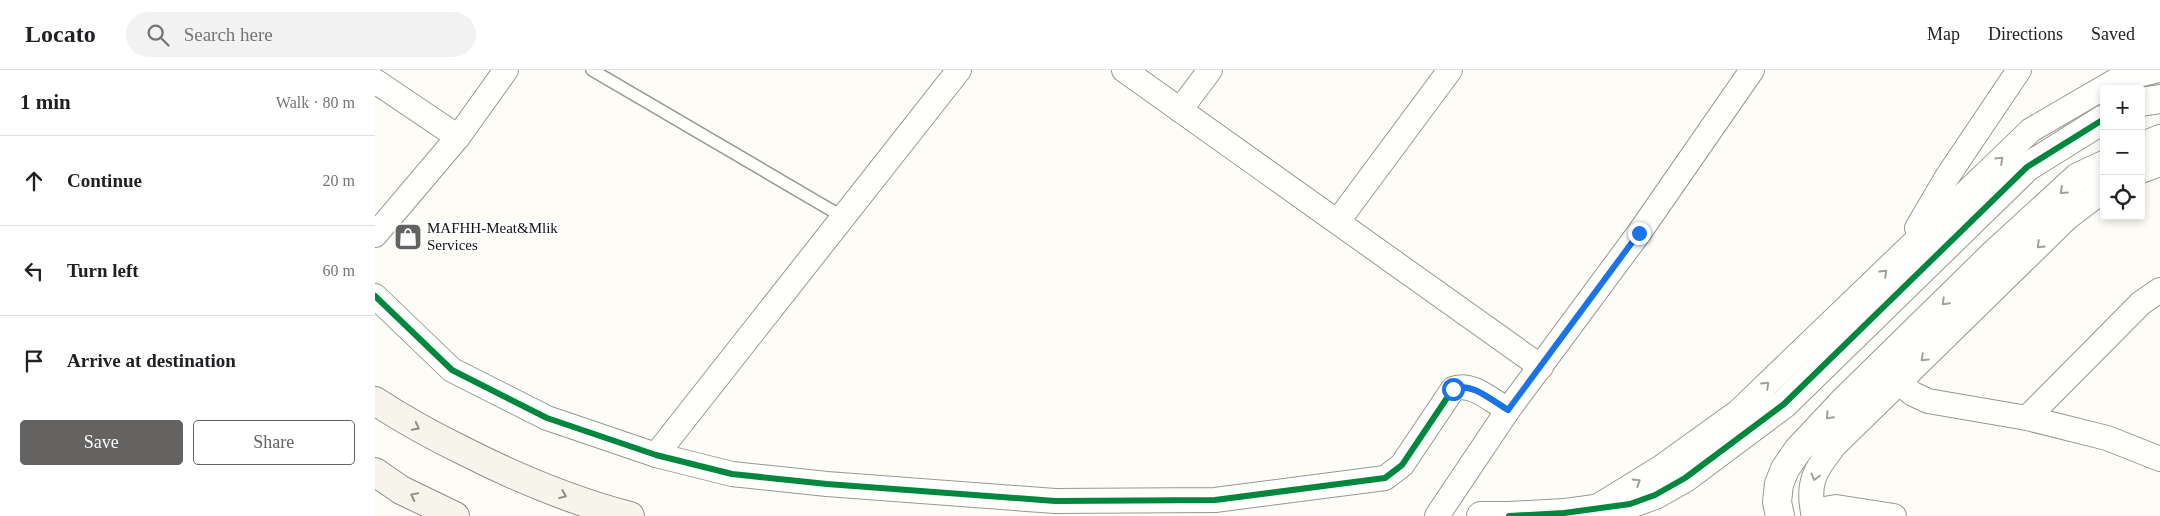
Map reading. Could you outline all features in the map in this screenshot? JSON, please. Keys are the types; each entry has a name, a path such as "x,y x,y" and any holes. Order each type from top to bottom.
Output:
{"main road":[{"path":"375,401 405,421 498,468 589,506 630,516"},
{"path":"375,472 401,490 455,516"}],"street":[{"path":"375,236 458,138 505,70"},
{"path":"656,455 959,70"},
{"path":"1124,70 1541,367"},
{"path":"1180,110 1210,70"},
{"path":"1338,221 1449,70"},
{"path":"1437,516 1508,410 1639,233 1752,70"},
{"path":"1917,242 1917,226 2019,70"},
{"path":"1595,508 1660,468 1737,412 1917,242 1946,211 2031,130 2117,80 2159,70"},
{"path":"375,81 458,138"},
{"path":"2145,101 2160,99"},
{"path":"1481,516 1547,515 1630,504 1655,495 1685,478 1784,404 2027,167 2100,121"},
{"path":"2145,145 2160,139"},
{"path":"2145,170 2160,164"},
{"path":"1781,516 1777,502 1779,484 1785,470 1798,450 1843,402 1995,252 2078,177 2100,167"},
{"path":"1895,516 1836,508 1814,513 1811,491 1817,468 1835,445 2067,218 2100,193"},
{"path":"2027,418 2141,303 2160,290"},
{"path":"375,296 452,370 547,418 656,455 732,474 827,484 1055,501 1215,500 1385,478 1402,465 1453,389 1460,386 1469,387 1508,410"},
{"path":"1899,383 1913,394 1928,401 2027,418 2107,438 2160,459"}],"lane":[{"path":"592,70 843,216"}],"cycle path":[{"path":"1509,516 1564,513 1630,504 1655,495 1685,478 1784,404 2027,167 2100,121"},
{"path":"375,296 452,370 547,418 656,455 732,474 827,484 1055,501 1215,500 1385,478 1402,465 1453,389 1460,387 1474,390 1508,410"}],"place":[{"name":"MAFHH-Meat&Mlik Services","path":"408,237"}],"route":[{"path":"1453,389 1460,386 1469,387 1508,410 1639,233"}]}
